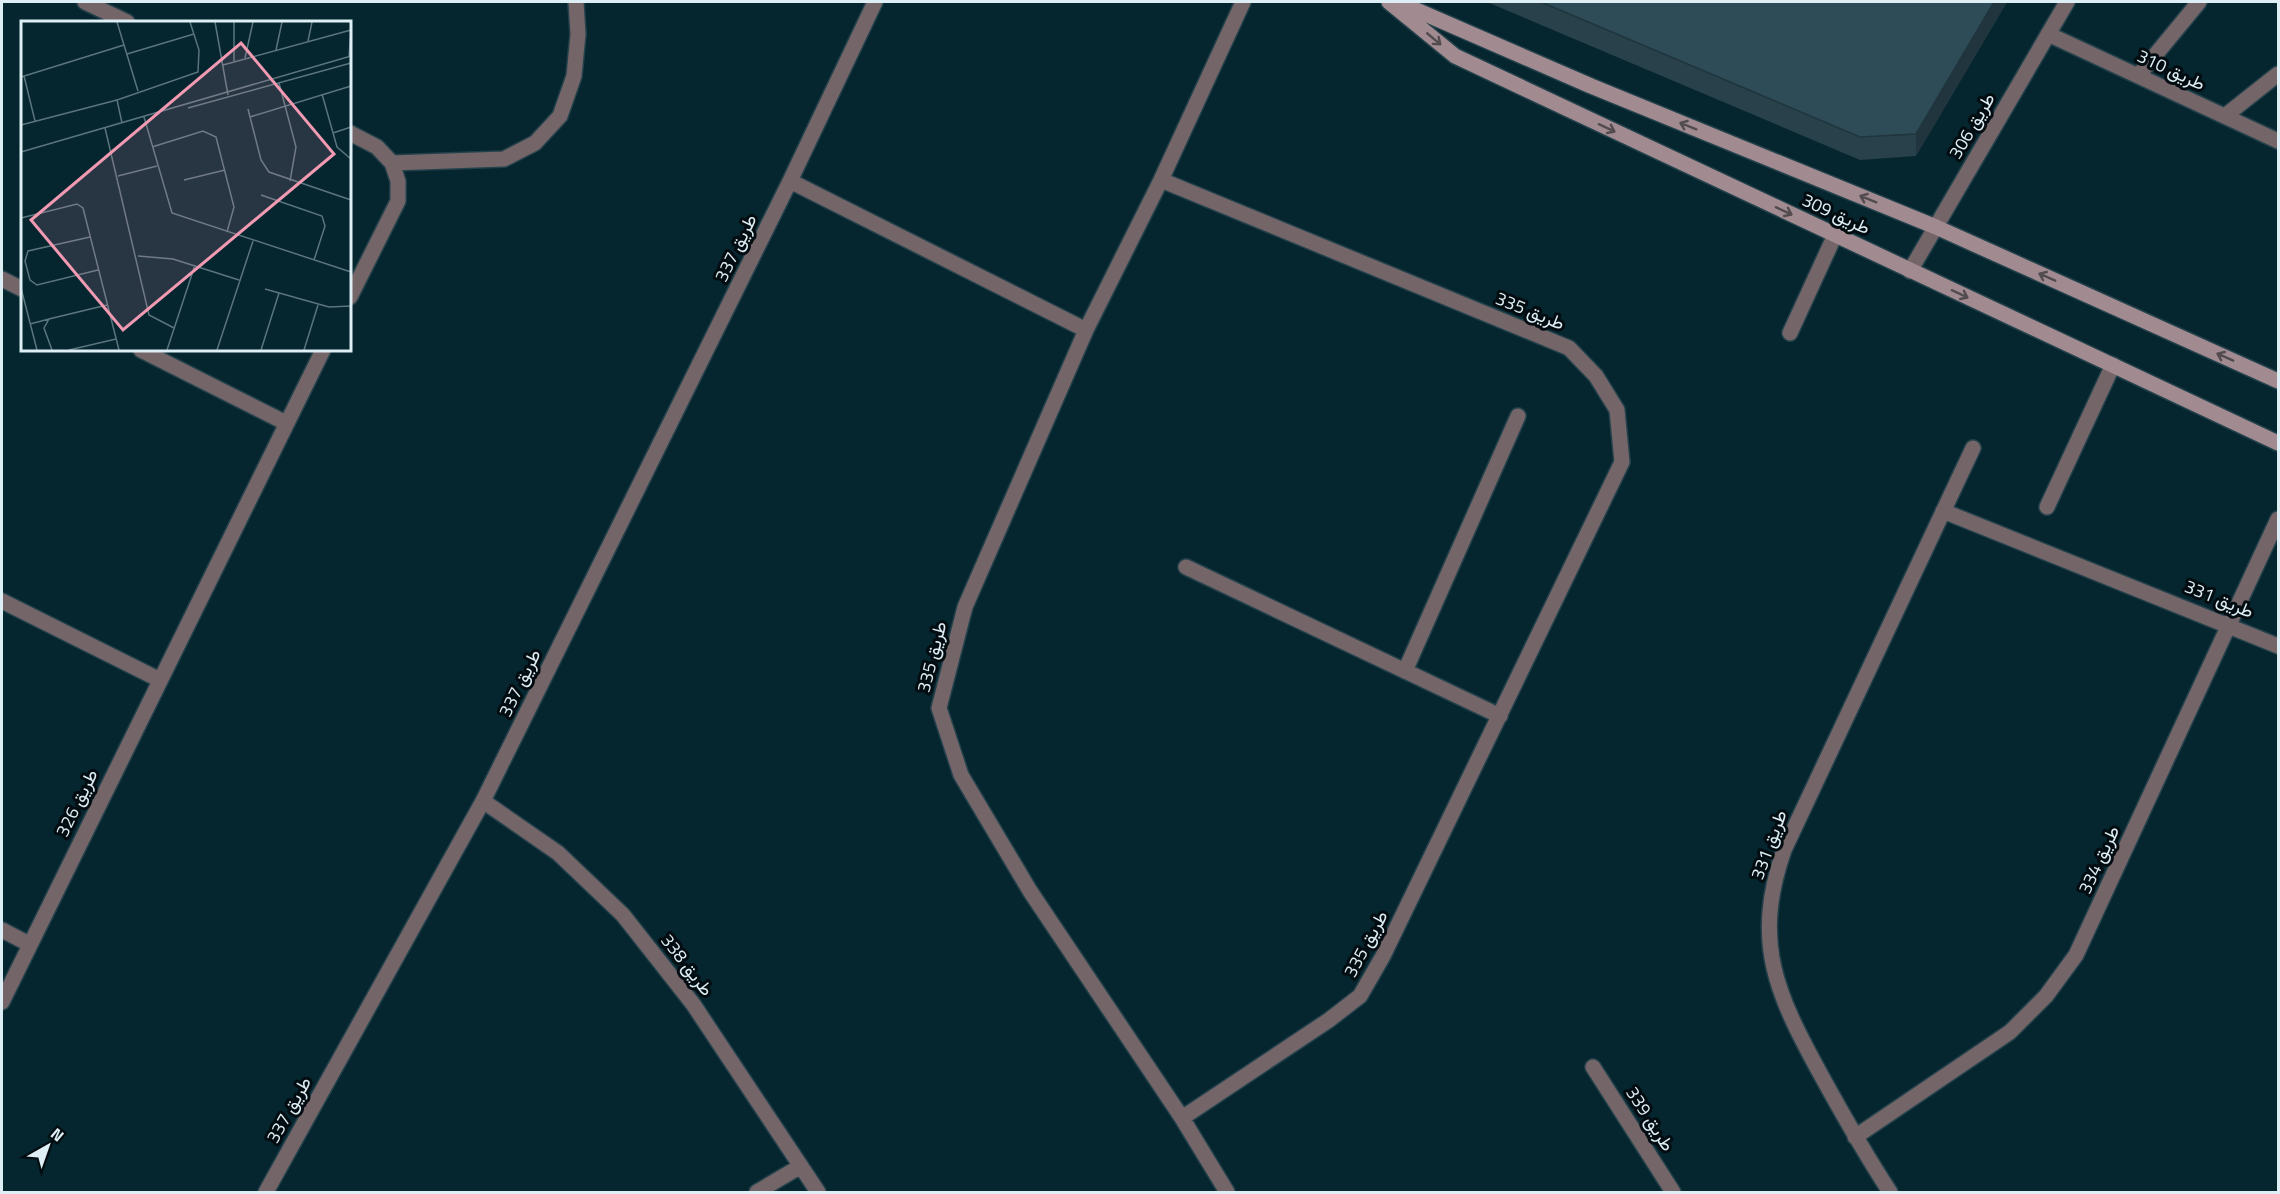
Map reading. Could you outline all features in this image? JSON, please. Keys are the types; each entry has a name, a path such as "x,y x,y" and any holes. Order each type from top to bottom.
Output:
{"street":[{"path":"85,2 125,21"},
{"path":"392,163 504,159 535,143 560,116 574,75 578,34 576,2"},
{"name":"طريق 337","path":"266,1192 483,801 790,181 874,2"},
{"name":"طريق 335","path":"1227,1192 1182,1118 1018,872 962,775 939,708 965,607 1086,330 1161,180 1243,2"},
{"name":"طريق 309","path":"1389,2 1455,56 2278,443"},
{"name":"طريق 309","path":"1398,2 1591,86 1936,227 2278,381"},
{"name":"طريق 306","path":"1910,271 2067,2"},
{"path":"2138,76 2199,2"},
{"name":"طريق 310","path":"2048,34 2278,141"},
{"path":"2225,116 2278,75"},
{"path":"351,134 377,147 392,163 398,181 398,201 351,295"},
{"name":"طريق 335","path":"1161,180 1569,348 1596,376 1617,410 1622,462 1383,956 1360,996 1329,1020 1182,1118"},
{"path":"790,181 1086,330"},
{"path":"1790,333 1834,235"},
{"path":"2,279 21,288"},
{"path":"143,351 286,423"},
{"name":"طريق 326","path":"2,1002 322,351"},
{"path":"2047,507 2113,365"},
{"path":"1405,671 1518,417"},
{"name":"طريق 331","path":"1890,1192 1855,1137 1790,1019 1779,992 1770,945 1770,906 1775,878 1784,850 1972,448"},
{"name":"طريق 331","path":"1943,511 2231,624 2278,646"},
{"name":"طريق 334","path":"1855,1137 2010,1032 2046,996 2076,955 2278,519"},
{"path":"1186,567 1500,716"},
{"path":"2,601 160,680"},
{"name":"طريق 338","path":"483,801 558,853 623,915 693,1004 818,1192"},
{"path":"2,930 29,944"},
{"name":"طريق 339","path":"1593,1067 1673,1192"},
{"path":"757,1192 801,1166"}],"building":[{"path":"1541,2 1994,2 1916,134 1860,137"}]}
